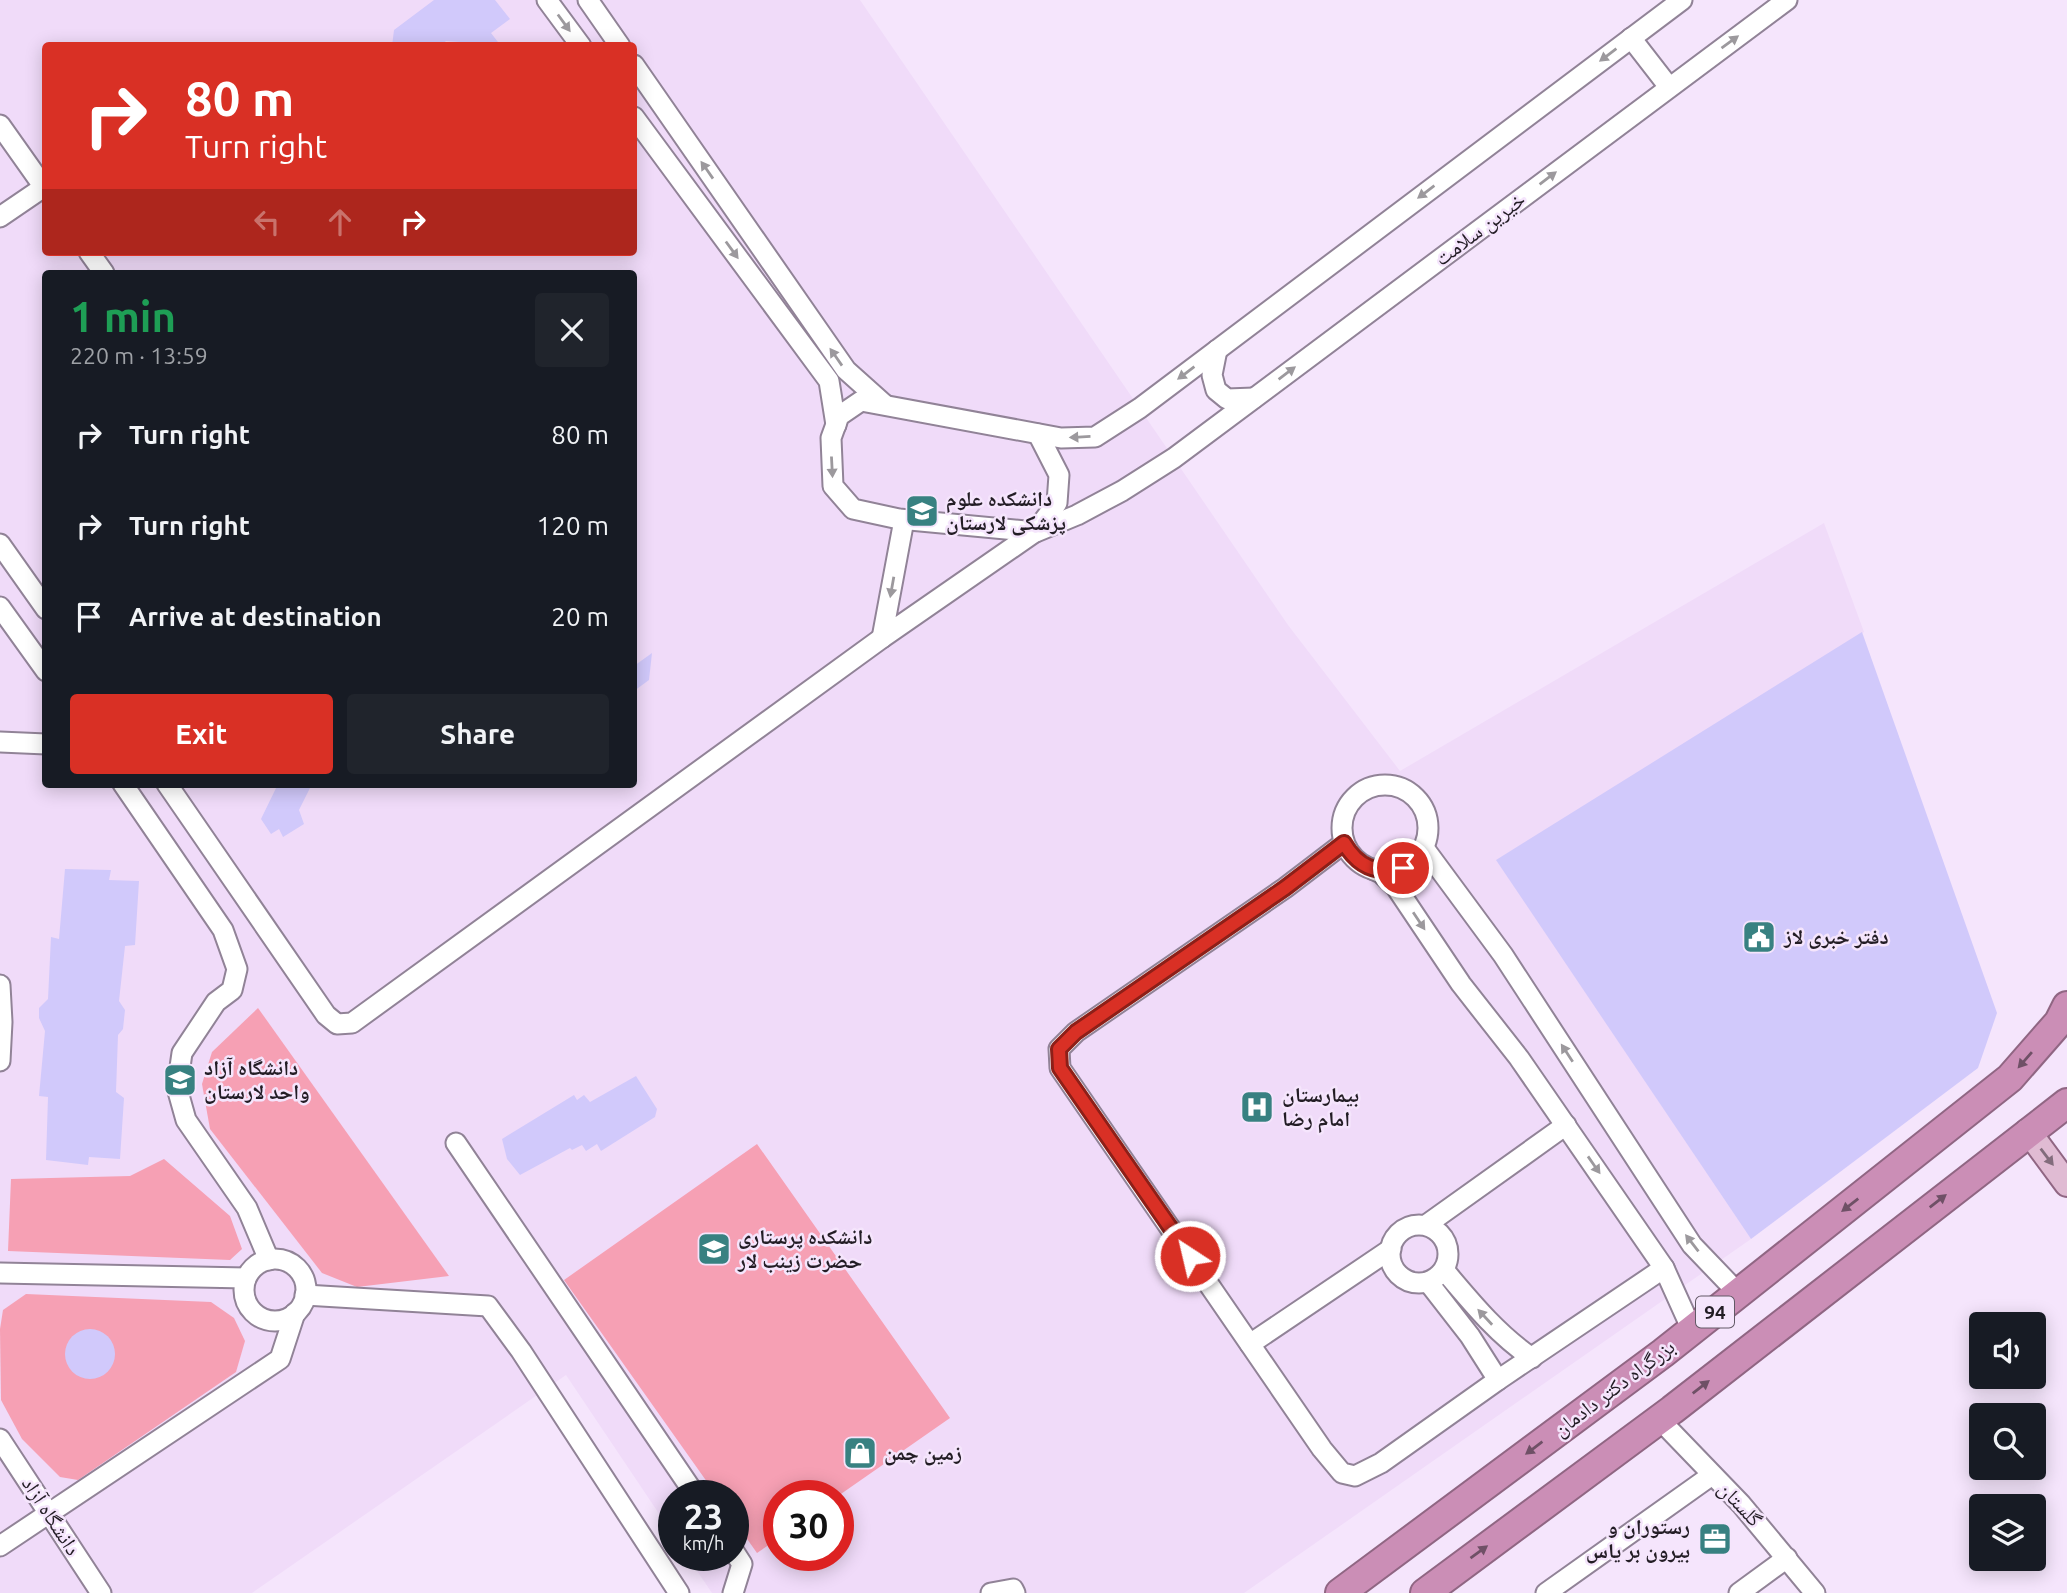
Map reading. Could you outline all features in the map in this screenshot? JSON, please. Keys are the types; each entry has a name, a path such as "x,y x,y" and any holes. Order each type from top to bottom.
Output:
{"highway":[{"name":"بزرگراه دکتر دادمان","path":"1340,1593 1692,1330 2010,1078 2059,1022 2067,1006"},
{"name":"94","path":"1424,1593 1660,1420 2067,1103"}],"main road":[{"path":"2028,1131 2067,1184"}],"street":[{"path":"547,0 578,42"},
{"path":"588,0 617,42"},
{"path":"1035,532 904,520 852,509 833,486 831,438 839,416 861,401 1061,438 1095,437 1140,408 1682,0"},
{"name":"خیرین سلامت","path":"1035,532 1077,515 1122,491 1174,458 1787,0"},
{"path":"1631,38 1669,87"},
{"path":"637,69 846,370 885,405"},
{"path":"637,121 829,381 836,425"},
{"path":"0,125 42,185"},
{"path":"0,217 42,191"},
{"path":"1217,350 1212,375 1216,390 1227,399 1254,398"},
{"path":"170,788 327,1014 337,1024 352,1023 882,638 1035,532 1057,503 1059,475 1038,434"},
{"path":"882,638 904,520"},
{"path":"0,544 42,600"},
{"path":"0,607 42,665"},
{"path":"0,742 42,744"},
{"path":"1374,870 1389,872 1416,860 1429,834 1423,805 1413,794 1400,787 1372,787 1359,793 1343,816 1341,830 1344,843 1351,856 1362,865 1381,873 1396,887 1461,984 1519,1058 1664,1268 1692,1330"},
{"path":"126,788 223,930 237,969 232,990 216,1002 182,1053 177,1088 186,1120 247,1208 269,1260"},
{"path":"1344,843 1285,888 1076,1032 1059,1049 1060,1068 1322,1449 1342,1473 1355,1476 1381,1463 1664,1268"},
{"path":"1424,848 1503,955 1692,1245 1738,1293"},
{"path":"0,985 0,1061"},
{"path":"1250,1344 1391,1249 1399,1232 1407,1227 1426,1225 1566,1125"},
{"path":"456,1143 685,1480"},
{"path":"1391,1249 1394,1268 1408,1281 1418,1283 1436,1276 1448,1262 1447,1243 1435,1229 1426,1225"},
{"path":"269,1260 288,1262 296,1268 305,1285 302,1305 286,1319 276,1321 265,1320 256,1315 244,1298 246,1278 252,1270 269,1260"},
{"path":"0,1273 246,1278"},
{"path":"1436,1276 1498,1380"},
{"path":"1436,1276 1512,1344 1532,1358"},
{"path":"305,1295 488,1306 521,1351 679,1593"},
{"path":"0,1546 280,1359 295,1313"},
{"name":"گلستان","path":"1660,1420 1741,1504 1815,1593"},
{"name":"دانشگاه آزاد","path":"0,1439 101,1593"},
{"path":"1546,1593 1712,1475"},
{"path":"1739,1593 1787,1558"},
{"path":"733,1593 740,1571"},
{"path":"991,1593 1013,1589 1016,1593"}],"shaded area":[{"path":"0,0 860,0 1288,625 1400,771 1824,523 1864,632 1497,860 1751,1239 1244,1593 712,1593 697,1571 749,1571 749,1480 658,1480 658,1512 566,1375 252,1593 0,1593"},
{"path":"258,1008 449,1276 357,1287 322,1273 210,1129 202,1084 212,1052"},
{"path":"757,1144 950,1418 854,1485 854,1480 763,1480 763,1549 757,1553 749,1542 749,1480 706,1480 564,1280"},
{"path":"164,1159 230,1216 242,1249 230,1260 8,1251 11,1179 130,1176"},
{"path":"26,1294 211,1302 234,1318 245,1341 236,1372 78,1480 60,1477 22,1439 1,1400 0,1329 3,1310"}],"building":[{"path":"434,0 495,0 510,19 491,33 498,42 392,42 394,30"},
{"name":"دفتر خبری لاز","path":"1862,632 1997,1013 1978,1068 1751,1239 1496,860"},
{"path":"652,653 649,680 637,689 637,664"},
{"path":"276,788 310,788 299,810 304,824 283,837 279,829 271,834 261,819"},
{"path":"65,869 111,870 109,880 139,881 135,945 125,946 119,1001 125,1010 123,1029 118,1035 116,1092 124,1098 120,1159 89,1157 88,1165 46,1160 48,1097 39,1096 45,1031 39,1018 39,1008 48,999 51,937 59,939"},
{"path":"636,1076 657,1109 655,1117 601,1151 597,1144 586,1151 582,1145 572,1150 570,1148 520,1175 507,1159 502,1139 574,1095 577,1100 584,1095 590,1102"},
{"path":"90,1329 107,1337 115,1354 107,1371 90,1379 73,1371 65,1354 73,1337"}],"place":[{"name":"دانشکده علوم پزشکی لارستان","path":"922,511"},
{"name":"دفتر خبری لاز","path":"1759,937"},
{"name":"دانشگاه آزاد واحد لارستان","path":"180,1080"},
{"name":"بیمارستان امام رضا","path":"1257,1107"},
{"name":"دانشکده پرستاری حضرت زینب لار","path":"714,1249"},
{"name":"زمین چمن","path":"860,1453"},
{"name":"رستوران و بیرون بر یاس","path":"1715,1539"}],"route":[{"path":"1190,1256 1060,1068 1059,1049 1076,1032 1285,888 1344,843 1351,856 1362,865 1389,872 1403,868"}]}
